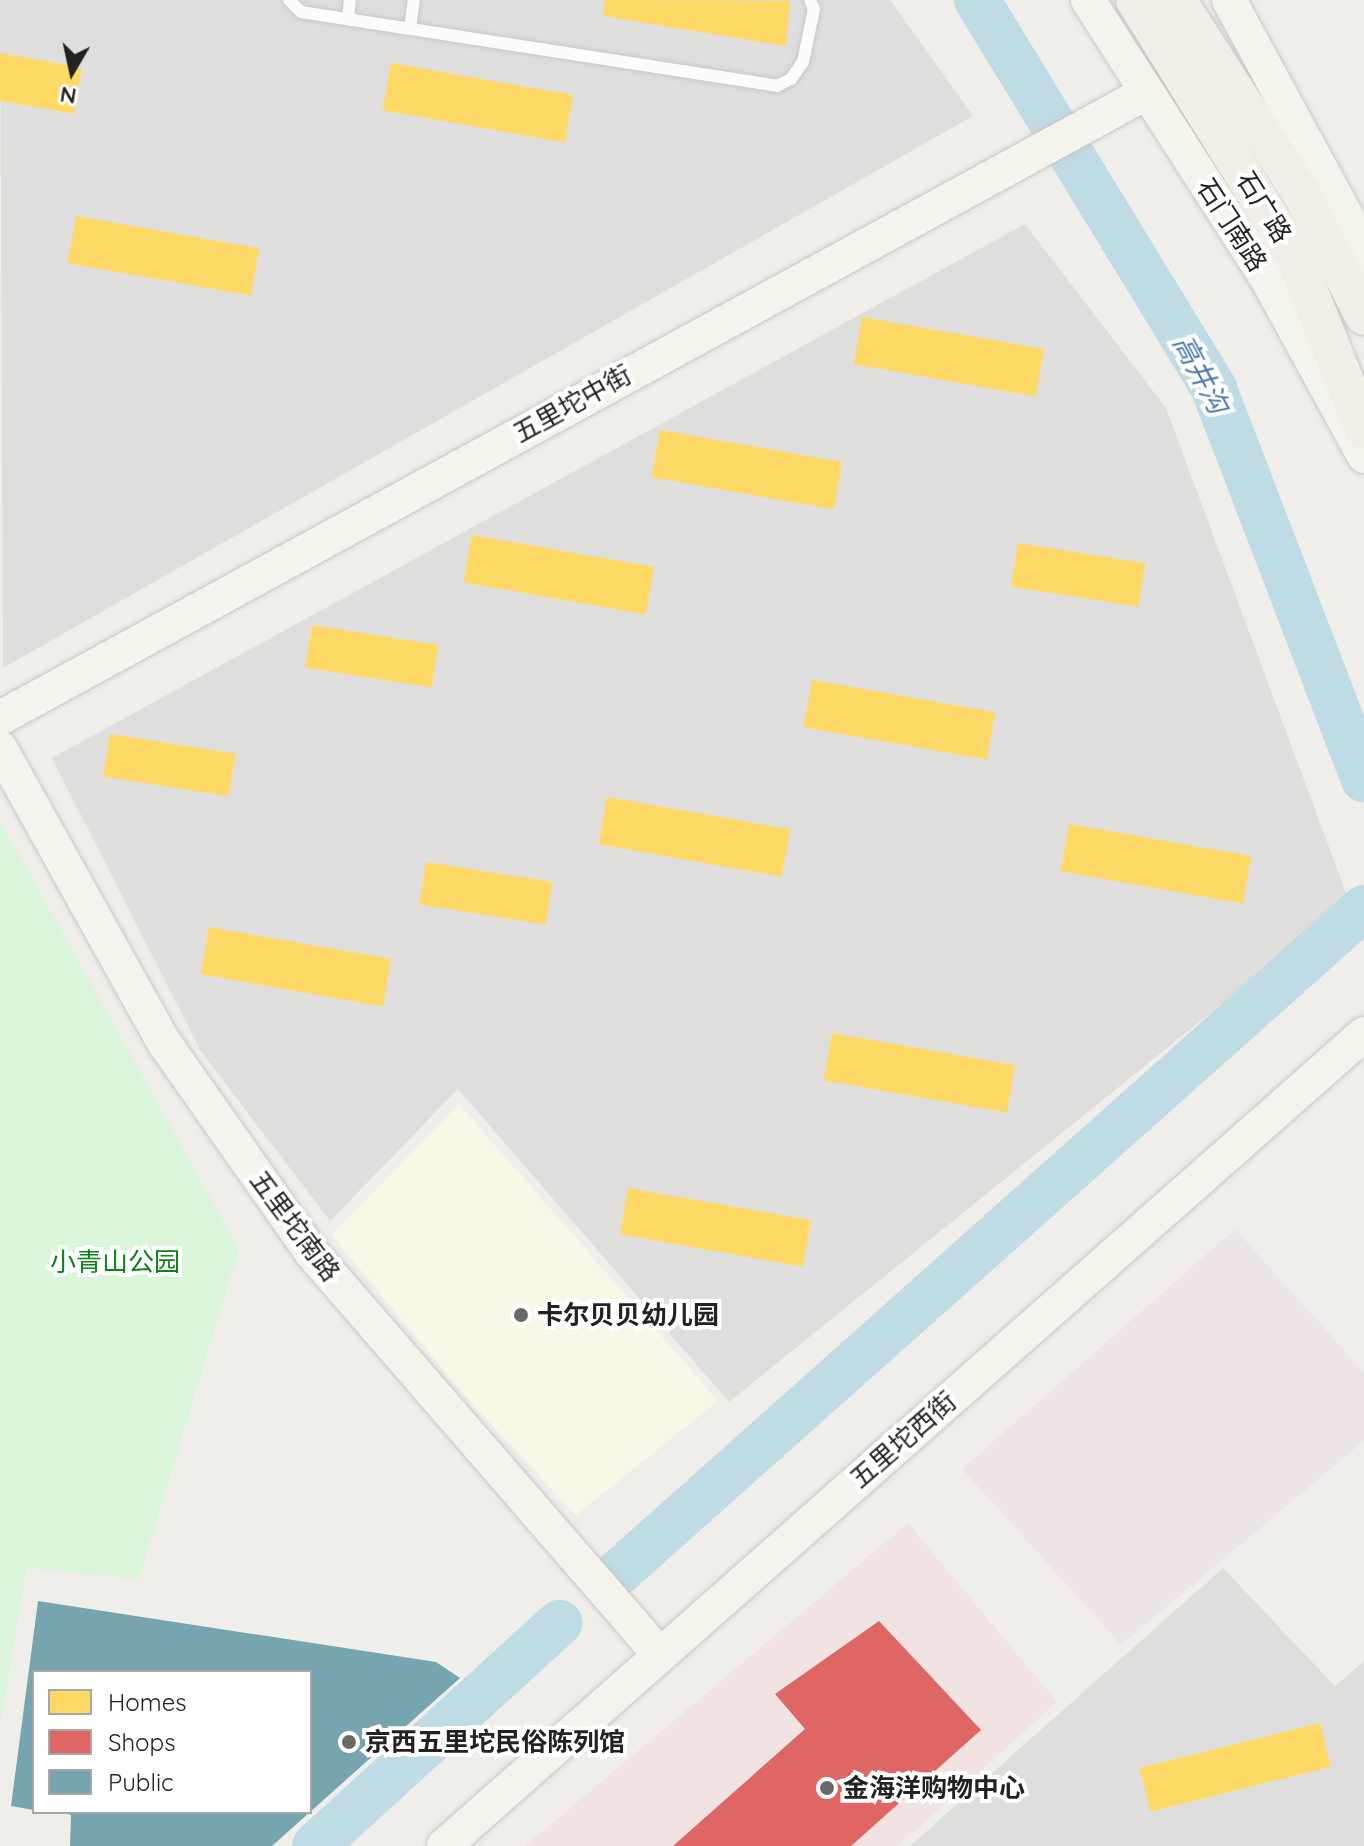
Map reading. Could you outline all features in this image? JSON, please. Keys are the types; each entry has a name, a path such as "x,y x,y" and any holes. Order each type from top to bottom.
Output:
{"main road":[{"name":"石广路","path":"1135,0 1296,259 1364,429"},
{"name":"石广路","path":"1177,0 1304,198 1364,316"}],"street":[{"name":"石门南路","path":"1088,0 1270,284 1364,456"},
{"path":"1229,0 1348,219 1364,272"},
{"name":"五里坨中街","path":"0,718 1103,112 1146,93"},
{"name":"五里坨南路","path":"0,748 165,1044 311,1252 660,1655"},
{"name":"五里坨西街","path":"444,1846 1364,1034"}],"lane":[{"path":"289,0 301,12 777,86 791,79 803,62 814,9 810,0"},
{"path":"348,18 350,0"},
{"path":"410,28 414,0"}],"shaded area":[{"path":"0,0 890,0 973,116 3,668"},
{"path":"1025,224 1166,408 1349,901 729,1402 458,1089 330,1221 200,1050 52,758"},
{"name":"卡尔贝贝幼儿园","path":"459,1104 718,1401 576,1515 465,1396 332,1235"},
{"path":"1235,1229 1364,1372 1364,1441 1121,1645 962,1469"},
{"name":"金海洋购物中心","path":"908,1523 1057,1702 898,1846 525,1846"},
{"path":"1223,1568 1335,1686 1364,1661 1364,1846 910,1846"}],"green space":[{"name":"小青山公园","path":"0,820 239,1249 139,1579 27,1568 0,1724"}],"building: Homes":[{"path":"605,0 790,1 786,46 603,16"},
{"path":"0,53 82,67 74,114 0,101"},
{"path":"391,63 573,95 565,142 383,110"},
{"path":"76,216 259,248 251,296 68,263"},
{"path":"862,317 1044,349 1036,396 854,364"},
{"path":"660,430 842,462 834,509 652,477"},
{"path":"472,535 654,567 646,614 464,582"},
{"path":"1018,543 1145,563 1139,607 1011,586"},
{"path":"312,625 438,645 432,687 305,667"},
{"path":"812,680 995,712 987,760 804,727"},
{"path":"110,734 235,754 229,796 103,776"},
{"path":"607,797 790,829 782,877 599,844"},
{"path":"1069,824 1251,856 1243,903 1061,871"},
{"path":"426,862 552,882 546,924 419,904"},
{"path":"209,927 391,959 383,1006 201,974"},
{"path":"832,1033 1015,1065 1007,1113 824,1080"},
{"path":"628,1188 811,1220 803,1267 620,1234"},
{"path":"1320,1723 1331,1767 1150,1812 1140,1768"}],"building: Shops":[{"name":"金海洋购物中心","path":"879,1621 981,1730 851,1846 673,1846 805,1729 775,1694"}],"building: Public":[{"name":"京西五里坨民俗陈列馆","path":"38,1601 436,1662 460,1678 312,1810 312,1670 32,1670 32,1810 11,1806"},
{"name":"京西五里坨民俗陈列馆","path":"67,1814 308,1814 272,1846 70,1846 71,1815"}],"waterway":[{"name":"高井沟","path":"977,0 1214,389 1364,779"},
{"path":"619,1572 1364,908"},
{"path":"315,1846 559,1623"}],"place":[{"name":"卡尔贝贝幼儿园","path":"521,1315"},
{"name":"京西五里坨民俗陈列馆","path":"349,1742"},
{"name":"金海洋购物中心","path":"827,1788"}]}
